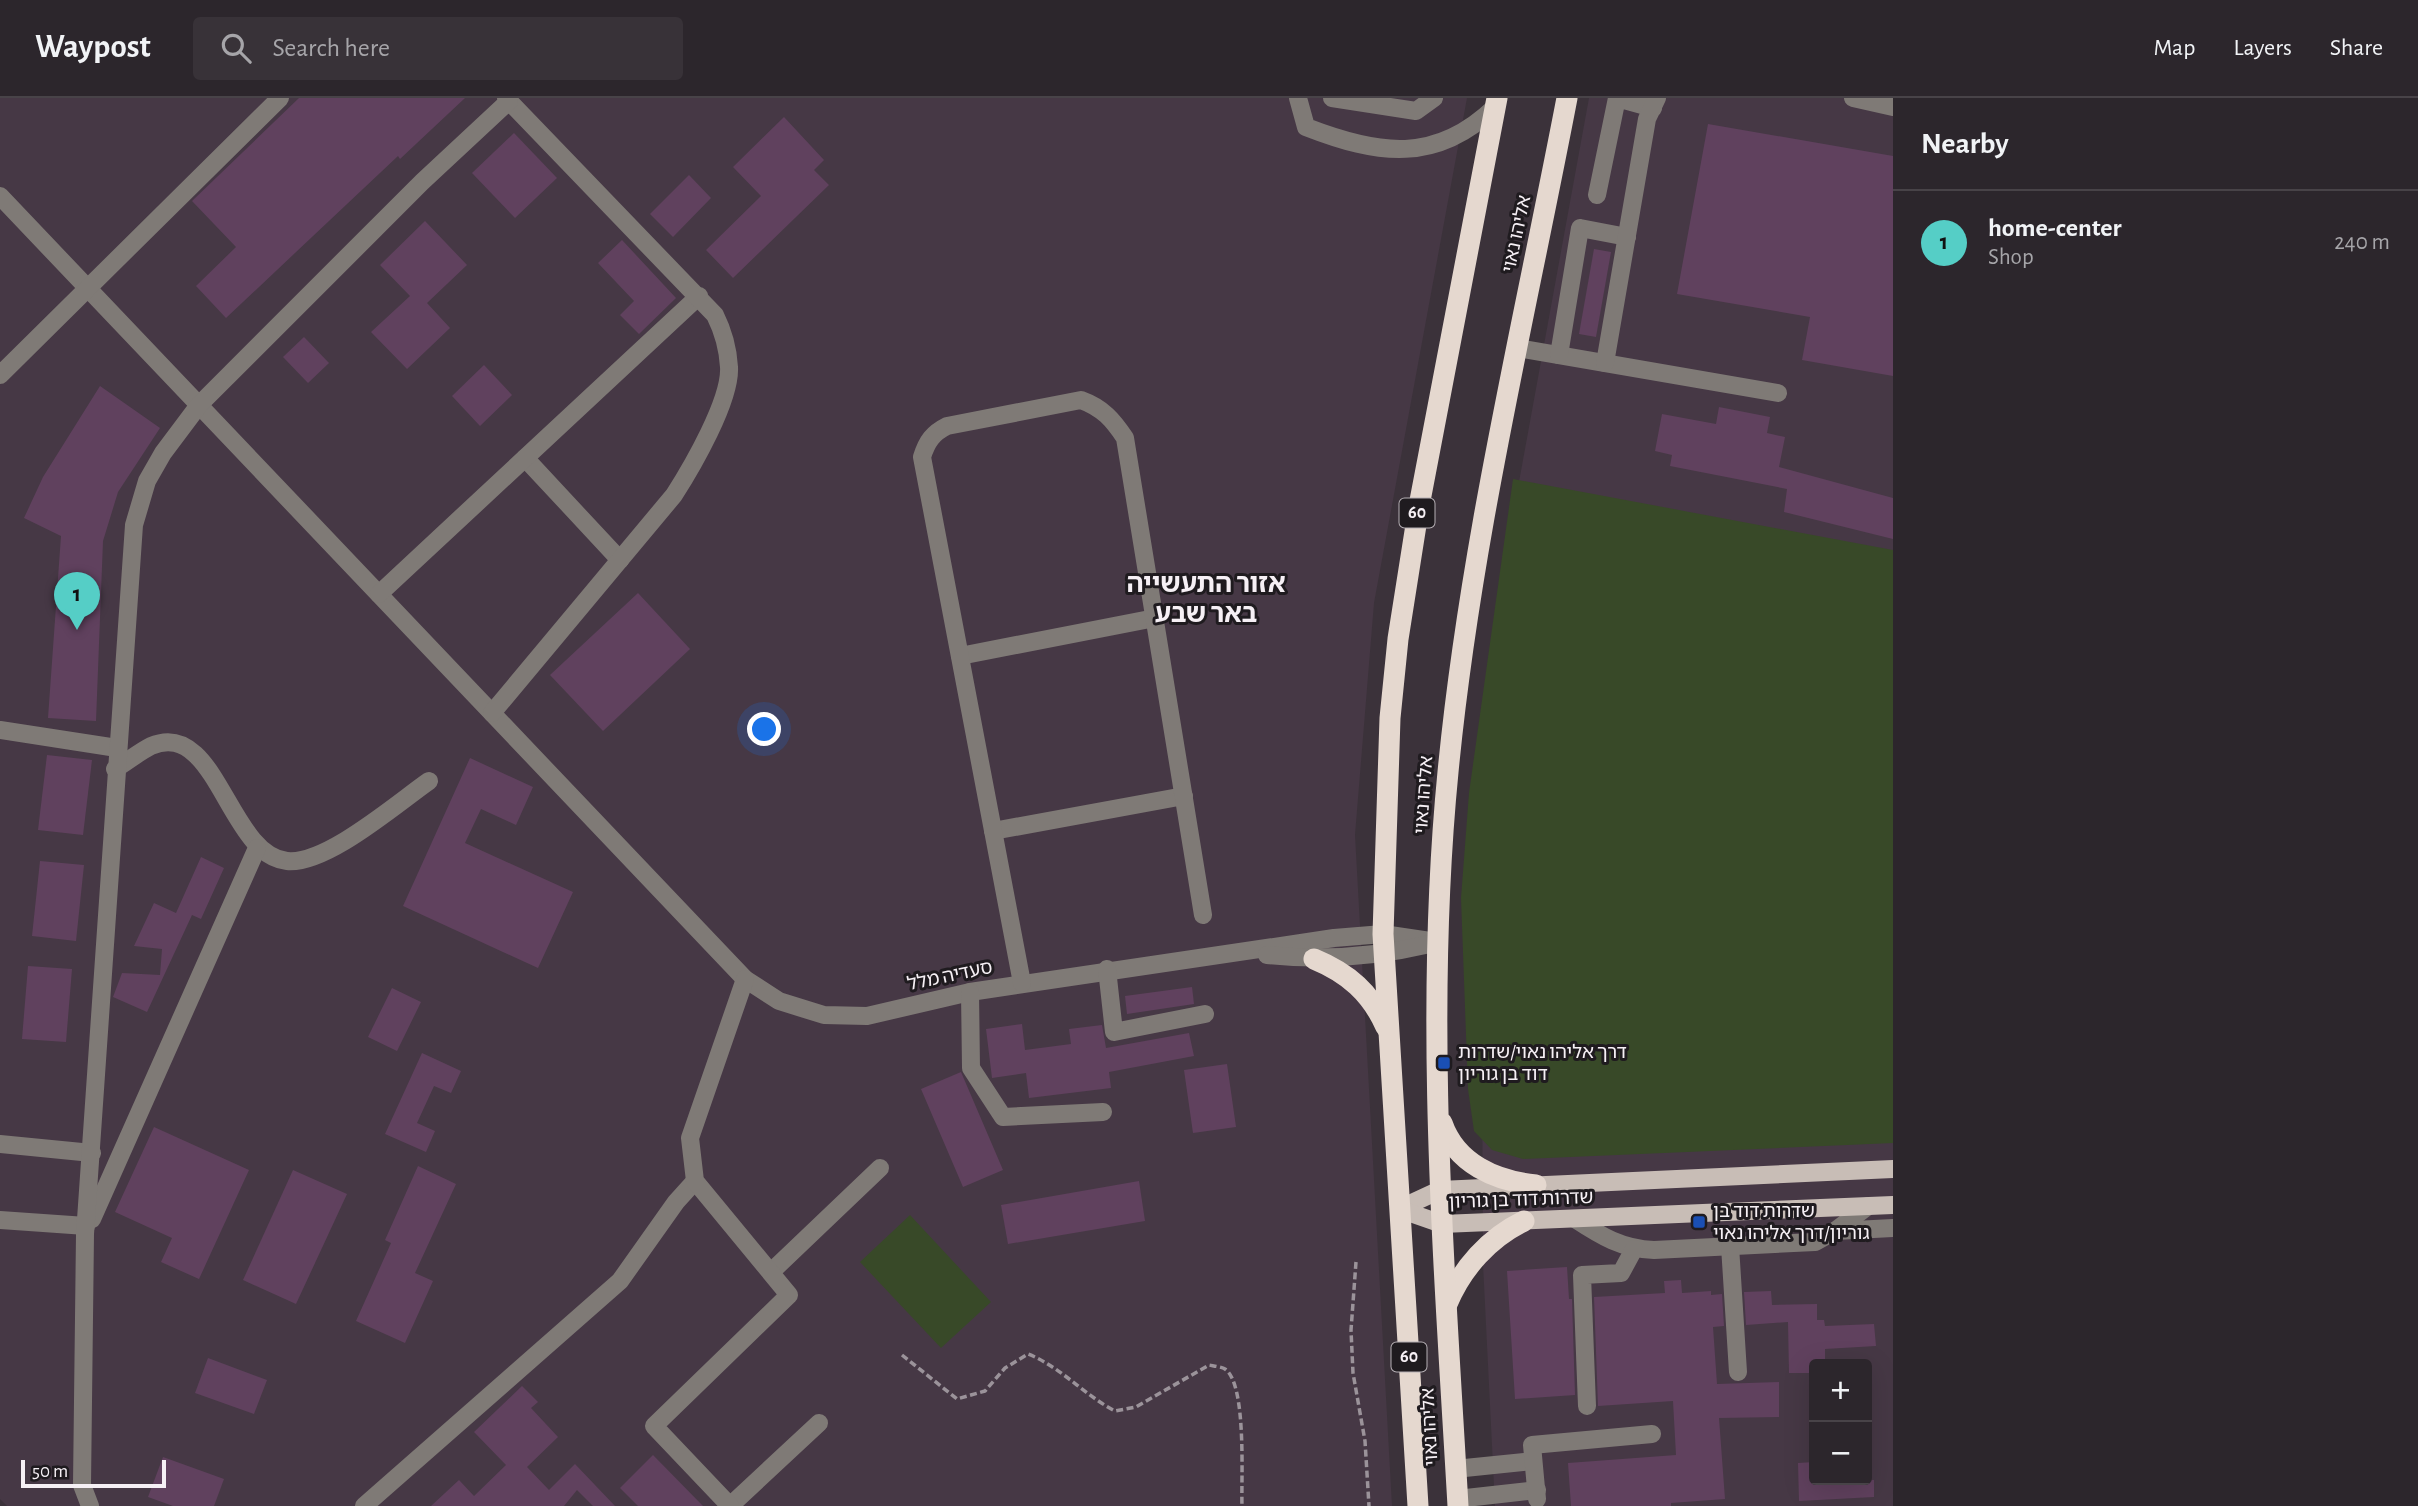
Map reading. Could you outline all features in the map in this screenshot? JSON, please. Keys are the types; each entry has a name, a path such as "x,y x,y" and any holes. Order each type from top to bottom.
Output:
{"highway":[{"name":"אליהו נאוי","path":"1457,1503 1440,1190 1437,942 1448,775 1463,638 1567,98"},
{"name":"אליהו נאוי","path":"1418,1506 1383,934 1391,718 1398,639 1419,506 1496,103"},
{"path":"1314,959 1344,973 1357,983 1377,1009 1391,1038"},
{"path":"1440,1116 1452,1145 1475,1166 1508,1181 1536,1185"},
{"path":"1447,1306 1461,1277 1481,1251 1505,1231 1524,1221"}],"main road":[{"name":"שדרות דוד בן גוריון","path":"1399,1209 1440,1190 1893,1169"},
{"name":"שדרות דוד בן גוריון","path":"1399,1209 1442,1224 1893,1205"}],"street":[{"path":"0,375 280,98"},
{"path":"1298,98 1306,127 1339,140 1404,150 1439,146 1481,121 1496,103"},
{"path":"1332,98 1416,111 1434,98"},
{"path":"1597,195 1617,98 1655,103 1647,119 1605,363"},
{"path":"1853,98 1891,104"},
{"path":"90,1506 82,1485 85,1230 134,525 147,481 163,453 199,405 508,99 699,296 722,329 730,369 720,404 697,460 674,495 492,713"},
{"name":"סעדיה מלל","path":"0,196 745,979 779,1001 824,1015 867,1016 970,992 1107,969 1383,934 1437,942"},
{"path":"1559,355 1580,228 1627,237"},
{"path":"379,594 699,296"},
{"path":"1517,348 1778,393"},
{"path":"1022,983 922,457 926,442 936,432 961,423 1081,400 1096,405 1111,418 1125,439 1203,915"},
{"path":"525,458 620,560"},
{"path":"960,656 1154,618"},
{"path":"0,730 117,748"},
{"path":"115,769 153,746 177,743 198,755 257,848 286,861 328,852 429,781"},
{"path":"993,831 1184,796"},
{"path":"85,1230 257,848"},
{"name":"סעדיה מלל","path":"1242,952 1314,959 1384,955 1437,942"},
{"path":"1107,969 1114,1031 1206,1014"},
{"path":"745,979 690,1138 695,1181 789,1295 654,1426 731,1505 819,1423"},
{"path":"970,992 971,1068 1003,1117 1104,1112"},
{"path":"0,1144 92,1153"},
{"path":"771,1272 880,1168"},
{"path":"365,1506 620,1281 676,1202 695,1181"},
{"path":"1575,1219 1616,1244 1633,1249 1730,1246 1815,1242 1835,1231 1868,1206"},
{"path":"0,1220 85,1230"},
{"path":"1835,1231 1893,1228"},
{"path":"1730,1246 1738,1372"},
{"path":"1587,1406 1582,1275 1621,1273 1633,1249"},
{"path":"1457,1503 1537,1495 1532,1445 1652,1434"},
{"path":"1455,1469 1534,1461"}],"path":[{"path":"1356,1262 1350,1330 1370,1506"},
{"path":"902,1355 957,1399 985,1391 1005,1368 1028,1354 1046,1362 1097,1402 1115,1411 1136,1407 1209,1365 1225,1369 1233,1378 1239,1396 1242,1506"}],"shaded area":[{"path":"0,98 1467,98 1374,603 1355,835 1392,1506 7,1506 0,1499"},
{"path":"1589,98 1893,98 1893,1506 1495,1506 1483,1264 1481,814 1500,586"}],"green space":[{"path":"1513,479 1893,550 1893,1143 1523,1159 1492,1150 1474,1131 1468,1089 1461,898 1469,793"},
{"path":"910,1215 991,1302 941,1348 860,1262"}],"building":[{"path":"299,98 465,98 400,159 398,156 226,318 196,286 236,247 192,201"},
{"path":"784,117 824,160 814,170 829,185 733,278 706,250 761,196 733,167"},
{"path":"1708,124 1893,156 1893,376 1802,360 1810,317 1677,294"},
{"path":"514,133 557,178 515,218 472,173"},
{"path":"689,175 711,198 673,237 650,214"},
{"path":"425,221 467,265 427,303 450,328 407,369 371,332 410,296 380,265"},
{"path":"622,240 676,298 639,334 620,315 634,301 598,263"},
{"path":"1594,249 1611,252 1596,337 1579,334"},
{"path":"304,337 329,363 308,383 283,357"},
{"path":"484,365 512,395 480,426 452,396"},
{"path":"100,386 160,428 118,492 103,541 96,721 48,718 61,536 24,518 43,477"},
{"path":"1719,407 1770,417 1767,433 1785,437 1779,467 1893,498 1893,539 1784,512 1787,489 1670,466 1672,455 1655,451 1662,414 1716,424"},
{"path":"638,593 690,649 603,731 550,675"},
{"path":"47,755 92,760 83,835 38,830"},
{"path":"470,758 533,787 516,825 481,809 465,843 573,892 538,968 403,906"},
{"path":"201,857 224,868 201,919 192,915 147,1012 113,997 122,973 160,975 162,949 134,946 154,903 176,913"},
{"path":"40,861 84,865 76,941 32,936"},
{"path":"28,966 72,969 66,1042 22,1039"},
{"path":"1192,987 1194,1004 1127,1014 1125,996"},
{"path":"392,988 421,1002 397,1051 368,1037"},
{"path":"1022,1024 1025,1050 1071,1044 1069,1029 1102,1025 1106,1048 1189,1033 1194,1056 1109,1072 1111,1088 1029,1098 1026,1073 992,1078 986,1029"},
{"path":"422,1053 461,1071 451,1093 434,1086 417,1123 435,1131 426,1152 385,1134"},
{"path":"1227,1064 1236,1127 1193,1133 1184,1070"},
{"path":"961,1072 1003,1170 963,1187 921,1089"},
{"path":"154,1127 249,1170 199,1279 161,1262 172,1238 115,1212"},
{"path":"418,1166 456,1184 415,1273 433,1281 405,1343 356,1321 391,1243 385,1240"},
{"path":"293,1170 347,1194 296,1304 243,1280"},
{"path":"1139,1181 1145,1221 1008,1244 1001,1205"},
{"path":"1567,1267 1569,1299 1572,1299 1575,1395 1515,1399 1507,1271"},
{"path":"1681,1280 1682,1293 1711,1291 1711,1295 1722,1294 1724,1326 1713,1327 1717,1384 1779,1382 1779,1417 1719,1418 1725,1499 1671,1503 1671,1506 1571,1506 1568,1463 1676,1455 1673,1401 1598,1406 1594,1297 1665,1293 1664,1281"},
{"path":"1771,1291 1772,1305 1817,1304 1817,1320 1824,1320 1825,1326 1874,1324 1876,1346 1825,1349 1825,1359 1809,1359 1809,1373 1789,1373 1788,1322 1746,1325 1744,1292"},
{"path":"208,1358 267,1380 254,1414 195,1393"},
{"path":"522,1386 538,1402 531,1408 558,1437 527,1467 549,1490 575,1464 615,1506 593,1506 577,1490 564,1506 431,1506 459,1480 474,1496 506,1465 474,1432"},
{"path":"653,1455 703,1506 638,1506 620,1488"},
{"path":"163,1457 224,1479 214,1506 173,1506 148,1497"},
{"path":"1809,1462 1809,1485 1872,1485 1874,1480 1874,1497 1799,1501 1798,1463"}],"place":[{"name":"home-center","path":"77,630"},
{"name":"דרך אליהו נאוי/שדרות דוד בן גוריון","path":"1444,1063"},
{"name":"שדרות דוד בן גוריון/דרך אליהו נאוי","path":"1699,1222"}],"district":[{"name":"אזור התעשייה באר שבע","path":"1206,599"}]}
